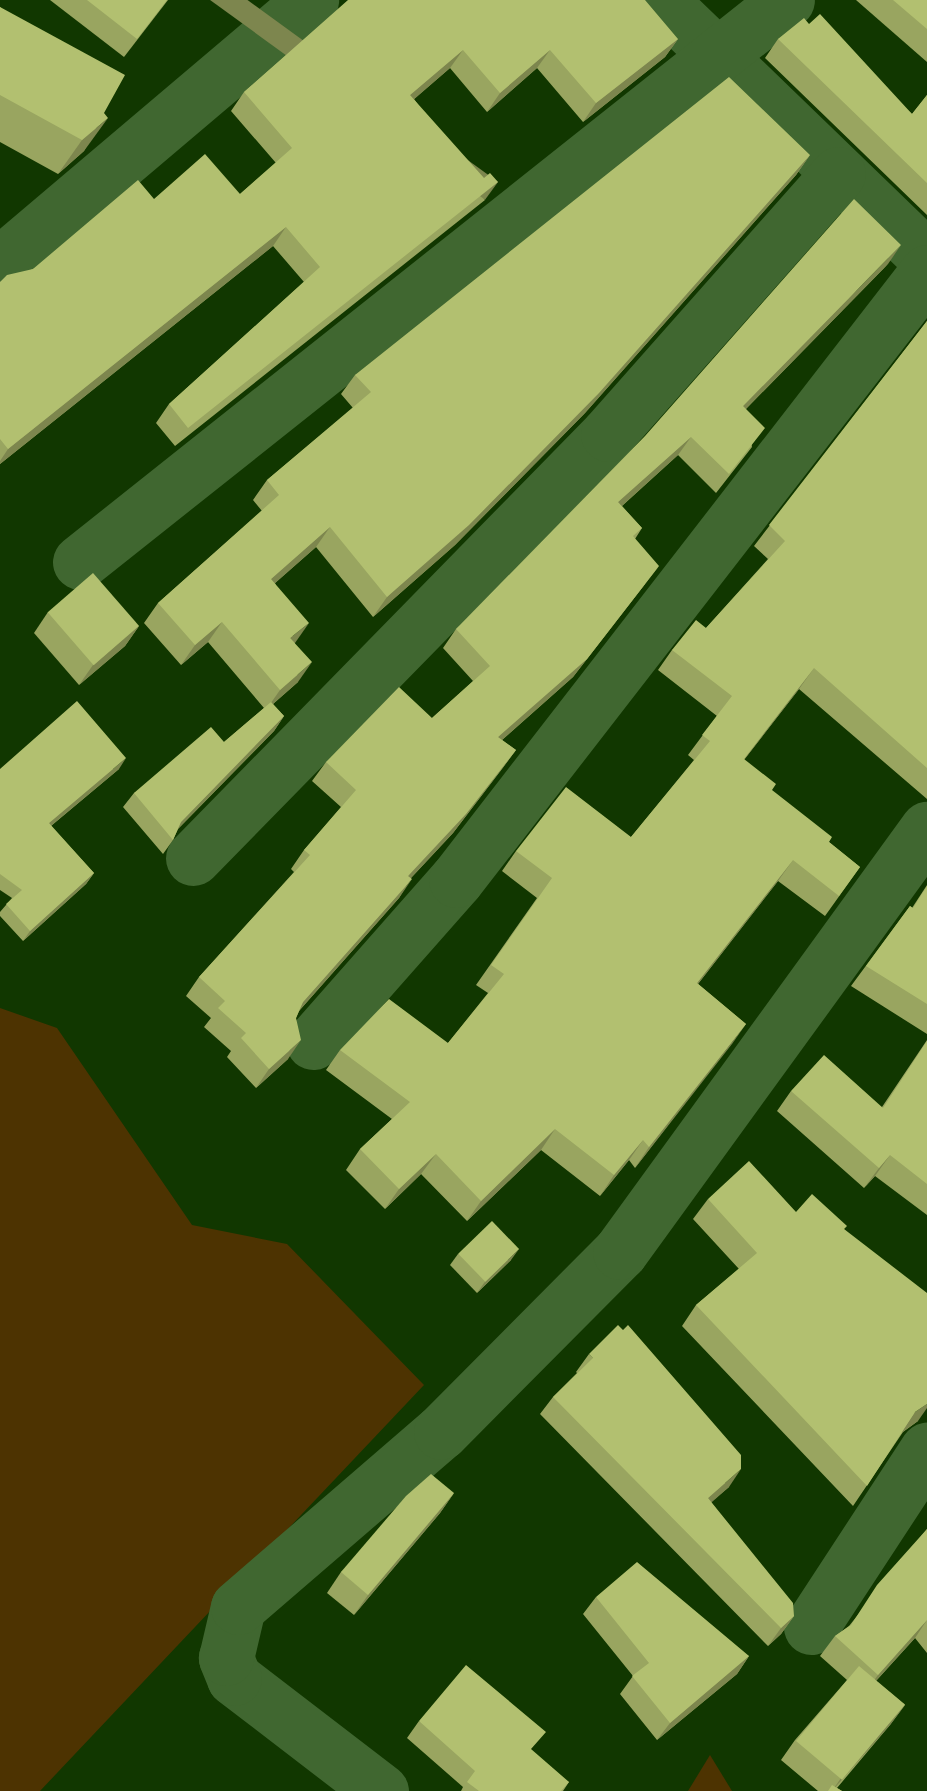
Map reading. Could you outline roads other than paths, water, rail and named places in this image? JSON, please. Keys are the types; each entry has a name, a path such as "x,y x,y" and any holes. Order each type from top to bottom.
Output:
{"street":[{"path":"0,264 311,0"},
{"path":"660,0 927,258"},
{"path":"80,562 787,0"},
{"path":"193,858 608,434 838,174"},
{"path":"313,1042 456,880 927,272"},
{"path":"381,1791 234,1678 226,1658 238,1607 441,1432 620,1252 927,829"},
{"path":"811,1627 927,1450"}]}
